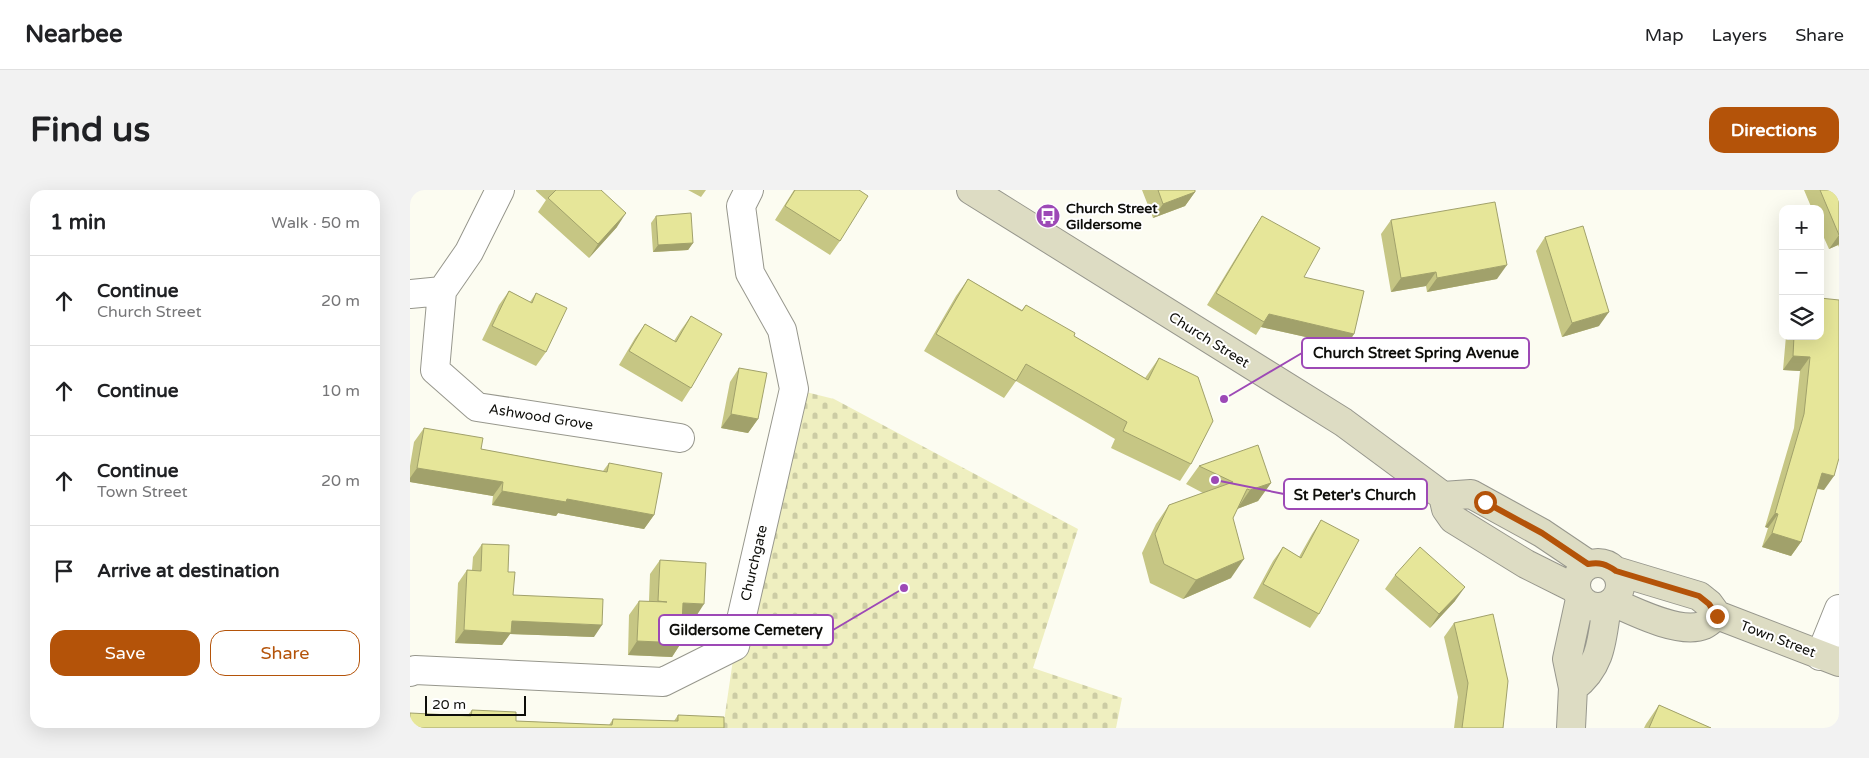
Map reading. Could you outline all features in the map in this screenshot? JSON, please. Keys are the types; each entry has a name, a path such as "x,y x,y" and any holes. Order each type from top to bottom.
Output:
{"main road":[{"name":"Church Street","path":"971,190 1343,422 1443,496"},
{"path":"1588,564 1542,533 1471,494 1443,496 1446,508 1453,519 1578,594 1588,605 1597,607 1610,604 1657,620 1689,628 1704,625 1717,616"},
{"path":"1571,728 1573,688 1567,659 1578,594 1576,579 1581,570 1588,564 1598,562 1608,565 1616,571 1620,587 1610,604 1596,663 1587,677 1573,688"},
{"name":"Town Street","path":"1616,571 1699,596 1709,604 1717,616 1829,659"}],"street":[{"path":"410,294 442,291 469,252 500,190"},
{"name":"Churchgate","path":"410,672 415,670 662,682 735,646 794,389 782,330 750,273 741,206 749,190"},
{"name":"Ashwood Grove","path":"442,291 435,370 477,407 680,438"},
{"path":"1829,659 1839,609"}],"green space":[{"path":"794,389 834,399 1078,529 1033,668 1122,698 1116,728 723,728 735,646"}],"building":[{"path":"556,190 601,190 626,213 598,244 548,198"},
{"path":"795,190 859,190 868,196 840,241 785,206"},
{"path":"1158,190 1195,190 1195,192 1163,204"},
{"path":"1820,190 1839,190 1839,235"},
{"path":"1495,202 1507,265 1437,278 1436,272 1401,278 1391,220"},
{"path":"691,213 693,243 658,245 656,216"},
{"path":"1262,216 1320,248 1304,277 1364,291 1354,334 1269,314 1264,322 1216,293"},
{"path":"1583,226 1609,312 1572,323 1545,237"},
{"path":"968,279 1022,311 1026,305 1075,333 1074,336 1148,380 1159,358 1198,377 1213,421 1191,464 1123,431 1127,422 1026,364 1016,381 936,334"},
{"path":"509,291 532,303 536,293 567,308 546,352 492,326"},
{"path":"1824,298 1839,300 1839,458 1834,476 1822,473 1801,542 1772,533 1778,514 1775,513 1804,414 1810,357 1793,356 1794,340 1824,340"},
{"path":"691,316 722,334 691,388 629,351 645,324 676,342"},
{"path":"739,368 767,373 758,419 731,414"},
{"path":"424,428 483,438 481,449 607,472 609,463 662,473 654,515 567,499 566,502 502,491 503,482 417,468"},
{"path":"1258,445 1271,483 1250,490 1247,489 1233,518 1244,559 1196,580 1164,564 1155,534 1169,505 1233,482 1199,466"},
{"path":"1321,520 1359,540 1319,614 1263,584 1283,547 1301,558"},
{"path":"482,544 509,545 508,572 515,572 513,595 603,599 602,625 512,621 511,633 464,630 467,570 481,571"},
{"path":"1420,547 1465,587 1439,614 1395,575"},
{"path":"660,560 706,563 704,604 683,603 681,643 637,641 639,601 667,602 658,601"},
{"path":"1493,614 1508,681 1503,728 1462,728 1468,683 1454,623"},
{"path":"1659,705 1711,728 1649,728"},
{"path":"472,710 516,712 516,721 612,725 613,719 678,721 678,715 724,717 724,728 410,728 410,713 471,716"}],"place":[{"name":"Church Street Gildersome","path":"1048,216"},
{"name":"Church Street Spring Avenue","path":"1224,399"},
{"name":"St Peter's Church","path":"1215,480"},
{"name":"Gildersome Cemetery","path":"904,588"}],"route":[{"path":"1485,502 1542,533 1588,564 1598,562 1608,565 1616,571 1699,596 1709,604 1717,616"}]}
